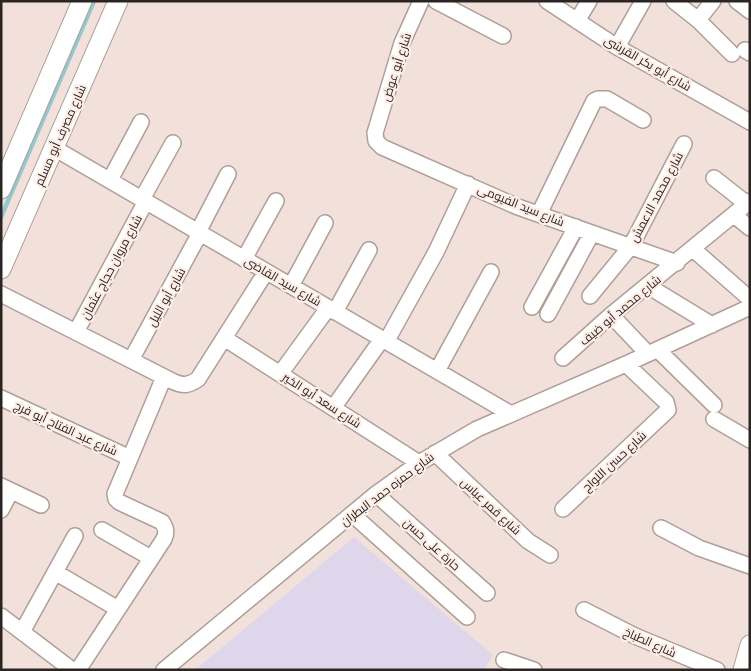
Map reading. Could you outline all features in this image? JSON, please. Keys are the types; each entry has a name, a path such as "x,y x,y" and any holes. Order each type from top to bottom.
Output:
{"street":[{"path":"1,189 82,1"},
{"name":"شارع مصرف أبو مسلم","path":"1,269 118,1"},
{"name":"شارع أبو عوض","path":"376,133 402,43 421,1"},
{"path":"436,1 503,36"},
{"name":"شارع أبو بكر القرشى","path":"548,1 617,46 750,122"},
{"path":"577,20 589,1"},
{"path":"617,46 644,1"},
{"path":"674,1 742,52"},
{"path":"698,20 713,1"},
{"path":"737,1 750,11"},
{"path":"539,214 594,101 607,99 643,120"},
{"path":"110,180 141,122"},
{"name":"شارع سيد الفيومى","path":"376,133 376,141 382,148 539,214 677,262"},
{"name":"شارع مروان حجاج عثمان","path":"76,332 173,143"},
{"name":"شارع محمد الاعمش","path":"590,296 631,246 684,144"},
{"name":"شارع سيد القاضى","path":"54,148 511,414"},
{"name":"شارع أبو الليل","path":"131,360 228,174"},
{"path":"714,178 748,203"},
{"path":"333,408 384,340 436,252 468,184"},
{"path":"244,259 276,201"},
{"name":"شارع محمد أبو ضيف","path":"563,358 748,203"},
{"path":"734,215 750,228"},
{"path":"291,286 325,223"},
{"path":"532,307 576,227"},
{"path":"548,314 592,232"},
{"path":"693,249 750,299"},
{"path":"280,374 332,310 369,250"},
{"path":"1,294 182,386 190,385 198,378 266,272"},
{"path":"437,371 491,272"},
{"path":"648,286 712,325"},
{"name":"شارع حمزه حمد البطران","path":"164,670 376,494 435,453 476,429 750,308"},
{"path":"612,315 714,412 750,440"},
{"name":"شارع سعد أبو الخير","path":"224,338 419,463"},
{"name":"شارع حسن اللواح","path":"563,509 668,410 666,402 626,364"},
{"path":"78,670 152,558 166,533 166,527 162,522 116,499 116,489 164,377"},
{"name":"شارع عبد الفتاح أبو فرج","path":"1,398 130,458"},
{"name":"شارع قمر عباس","path":"435,453 528,540 550,555"},
{"path":"1,510 6,489 41,505"},
{"name":"حارة على حسن","path":"376,494 487,593"},
{"path":"352,514 467,617"},
{"path":"661,528 699,548 750,566"},
{"path":"102,530 152,558"},
{"path":"22,632 75,536"},
{"path":"55,572 118,609"},
{"name":"شارع الطباخ","path":"584,610 635,636 717,670"},
{"path":"1,616 72,670"},
{"path":"743,670 750,645"},
{"path":"504,660 534,670"}],"shaded area":[{"path":"354,537 493,655 484,670 195,670"}],"waterway":[{"path":"1,217 94,1"}]}
